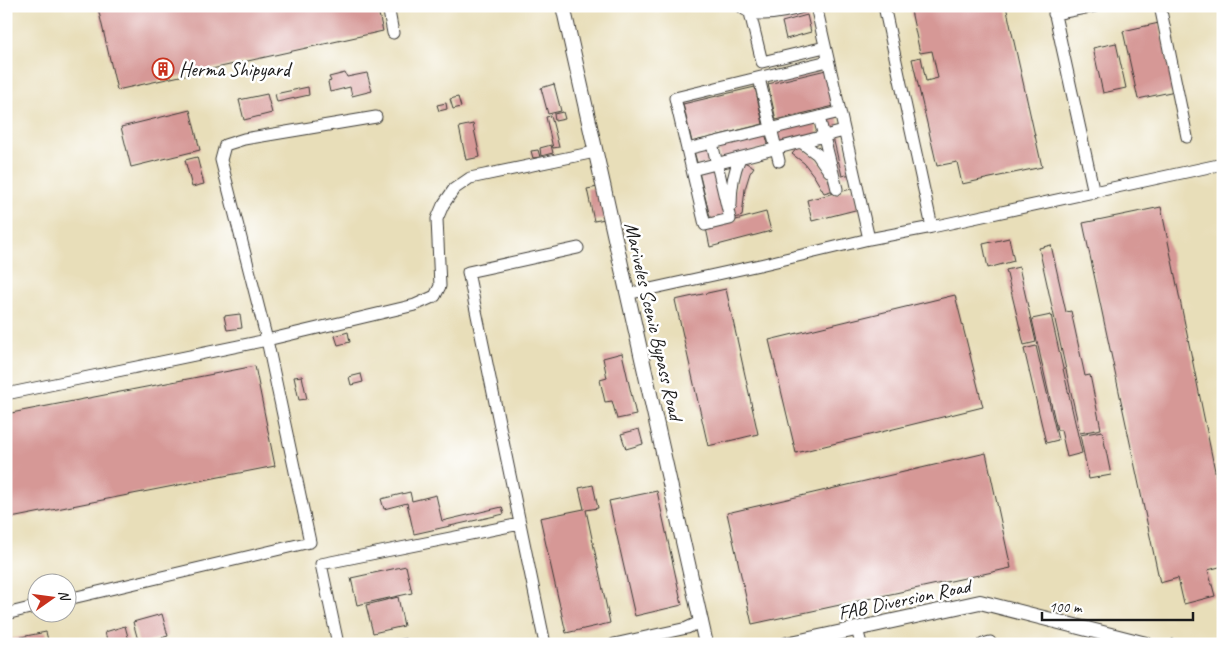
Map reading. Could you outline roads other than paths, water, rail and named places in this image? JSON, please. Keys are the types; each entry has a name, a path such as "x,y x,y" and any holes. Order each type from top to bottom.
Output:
{"main road":[{"name":"Mariveles Scenic Bypass Road","path":"563,6 706,644"},
{"name":"FAB Diversion Road","path":"787,644 980,602 1146,644"}],"lane":[{"path":"388,6 393,33"},
{"path":"746,10 756,14 774,13 806,6"},
{"path":"816,6 869,239"},
{"path":"884,6 932,227"},
{"path":"1094,193 1053,10 1095,6"},
{"path":"1160,6 1187,136"},
{"path":"746,10 762,62 825,47"},
{"path":"730,219 706,225 675,98 828,61"},
{"path":"760,78 779,160"},
{"path":"687,149 840,112"},
{"path":"78,597 310,542 267,340 221,160 225,145 244,139 376,117"},
{"path":"819,117 837,189"},
{"path":"692,170 844,132"},
{"path":"801,142 817,154 828,168 837,189"},
{"path":"712,143 730,219"},
{"path":"6,394 267,340 415,305 435,296 440,286 437,219 443,205 454,189 470,178 595,152"},
{"path":"730,219 731,190 735,168 740,158"},
{"path":"628,294 869,239 1094,193 1223,164"},
{"path":"837,189 856,184"},
{"path":"545,644 468,272 578,248"},
{"path":"338,644 321,564 520,524"},
{"path":"6,614 28,608"},
{"path":"614,644 687,628 702,621"},
{"path":"857,628 861,644"},
{"path":"983,644 990,642 991,644"}],"place":[{"name":"Herma Shipyard","path":"163,69"}]}
